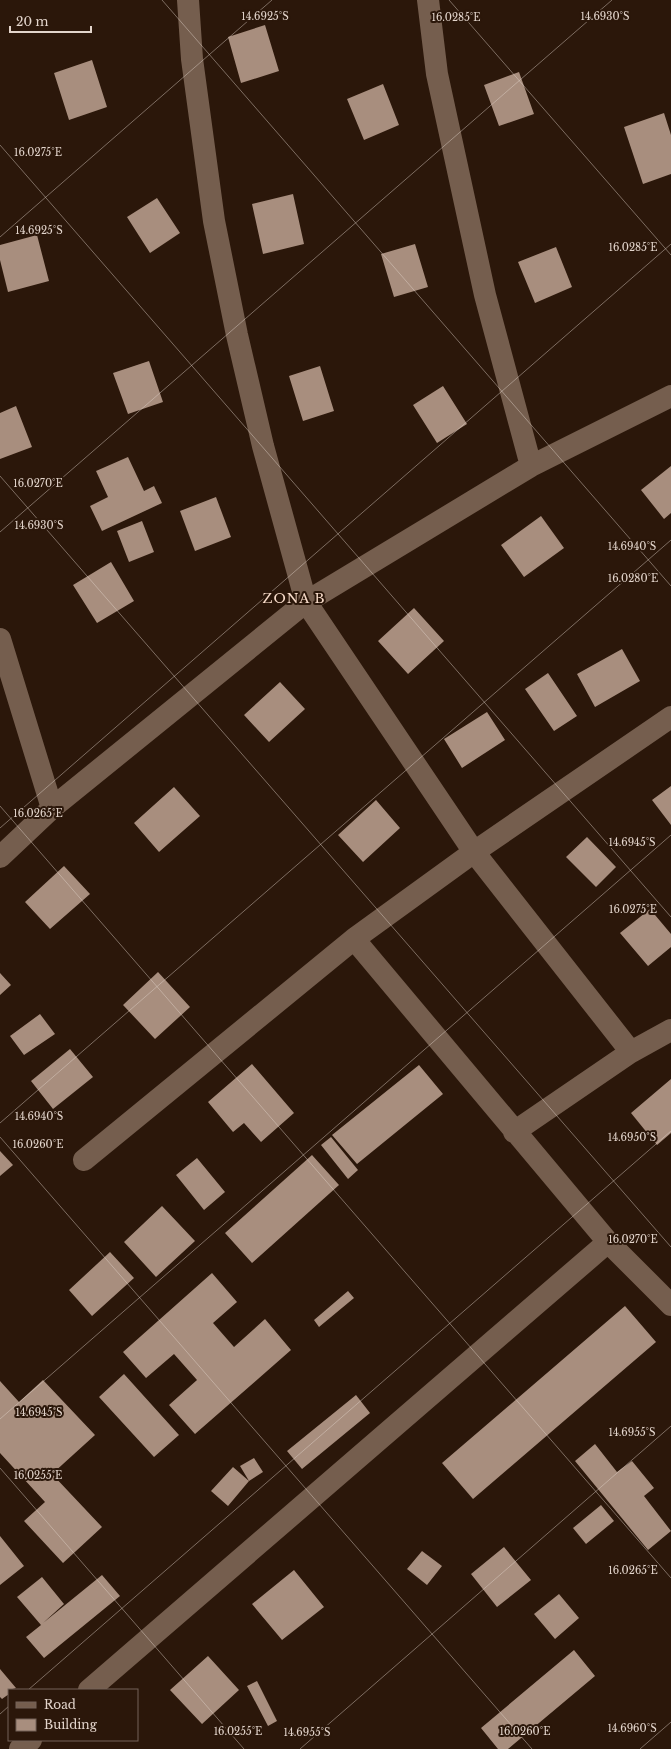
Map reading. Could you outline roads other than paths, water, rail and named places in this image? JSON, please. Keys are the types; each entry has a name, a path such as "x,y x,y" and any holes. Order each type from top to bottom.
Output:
{"street":[{"path":"188,0 192,59 214,221 237,335 263,446 306,602 474,852 631,1052"},
{"path":"428,0 437,74 483,287 532,466"},
{"path":"0,857 52,808 306,602 532,466 671,396"},
{"path":"0,639 52,808"},
{"path":"84,1160 354,939 474,852 671,717"},
{"path":"354,939 514,1132 608,1242 671,1305"},
{"path":"514,1132 631,1052 671,1030"},
{"path":"90,1689 608,1242"},
{"path":"20,1749 30,1741"}],"district":[{"name":"ZONA B","path":"294,598"}]}
